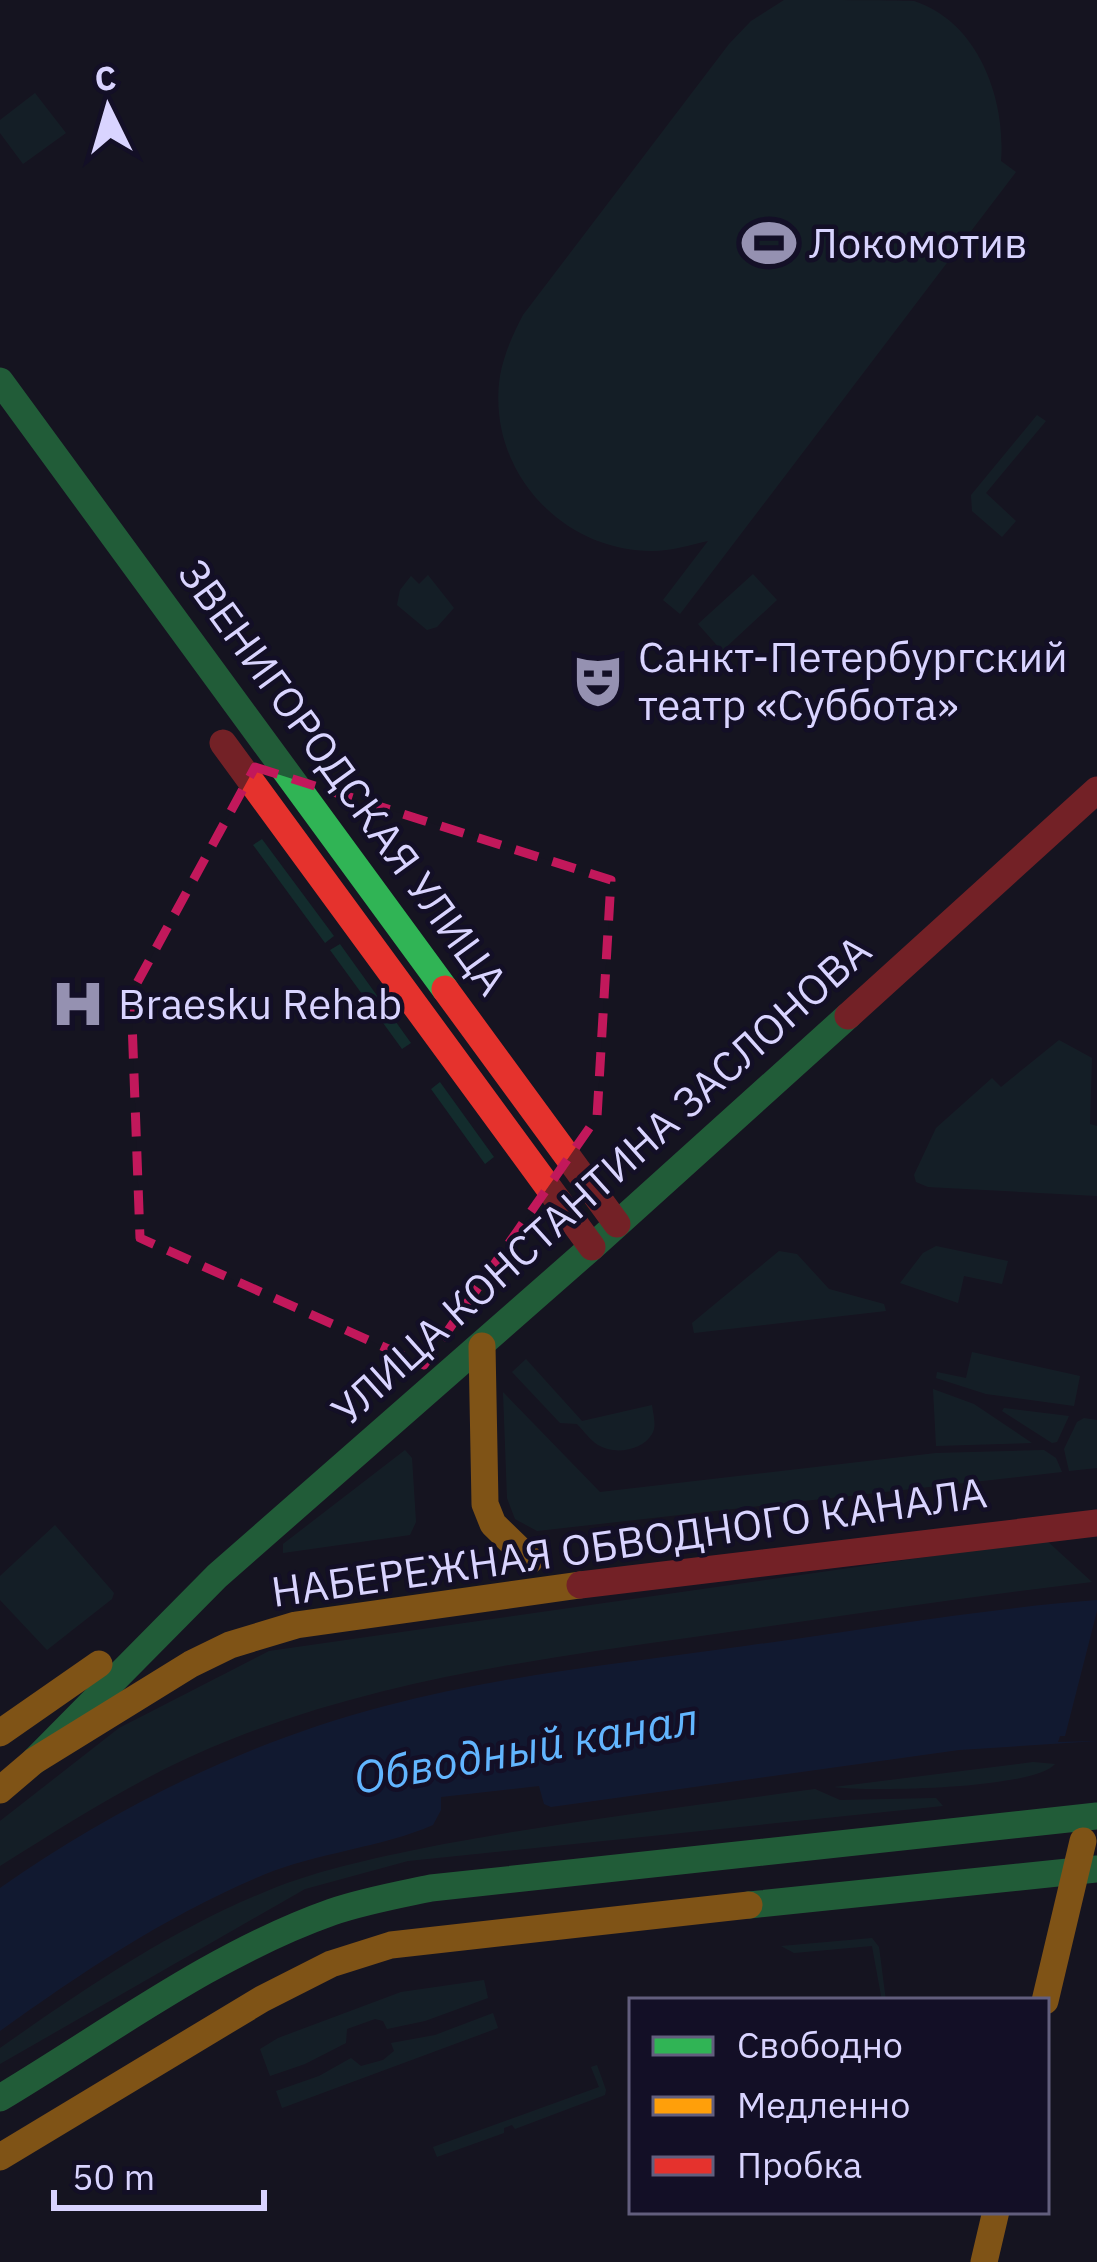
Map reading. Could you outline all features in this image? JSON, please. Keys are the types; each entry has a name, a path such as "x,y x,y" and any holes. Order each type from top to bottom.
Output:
{"main road":[{"name":"ЗВЕНИГОРОДСКАЯ УЛИЦА","path":"0,381 617,1224"},
{"name":"ЗВЕНИГОРОДСКАЯ УЛИЦА","path":"208,723 592,1247"},
{"name":"УЛИЦА КОНСТАНТИНА ЗАСЛОНОВА","path":"160,1631 1097,790"},
{"name":"НАБЕРЕЖНАЯ ОБВОДНОГО КАНАЛА","path":"482,1346 485,1504 493,1525 542,1558 488,1565"},
{"name":"НАБЕРЕЖНАЯ ОБВОДНОГО КАНАЛА","path":"0,1790 34,1761 191,1664 230,1645 296,1625 524,1592 1097,1523"},
{"name":"НАБЕРЕЖНАЯ ОБВОДНОГО КАНАЛА","path":"0,1733 103,1662 160,1631 218,1612"},
{"path":"34,1761 160,1631"},
{"path":"1046,1998 1086,1871 1097,1784"},
{"path":"0,2098 240,1956 317,1918 378,1899 430,1888 1093,1817"},
{"path":"0,2157 262,2000 331,1964 391,1945 494,1930 1086,1871"},
{"path":"984,2262 995,2214"}],"highlighted area":[{"path":"255,767 611,880 597,1117 424,1365 140,1238 131,994"}],"green space":[{"name":"Локомотив","path":"784,0 914,1 937,11 956,26 984,66 999,113 1001,161 1016,172 680,614 663,600 708,541 659,551 618,547 587,537 560,520 536,498 505,442 500,376 523,315 729,44 751,21"},
{"path":"35,93 66,133 23,164 0,133 0,120"},
{"path":"1037,415 1046,421 986,493 1016,521 1002,537 972,511 971,495"},
{"path":"753,574 777,600 722,651 698,624"},
{"path":"428,575 454,608 437,627 427,630 397,605 400,590 411,576 419,584"},
{"path":"262,839 334,936 325,943 253,845"},
{"path":"340,944 411,1043 402,1049 330,950"},
{"path":"1059,1040 1092,1058 1090,1124 1097,1126 1097,1196 928,1187 916,1182 914,1175 936,1128 992,1078 1001,1087"},
{"path":"440,1082 494,1157 485,1164 431,1089"},
{"path":"936,1246 1008,1261 1002,1284 964,1276 958,1303 900,1283 923,1253"},
{"path":"779,1251 797,1254 829,1289 884,1304 886,1311 694,1333 692,1323"},
{"path":"972,1352 1080,1376 1074,1406 986,1394 936,1378 937,1372 966,1378"},
{"path":"526,1359 582,1421 652,1405 652,1434 635,1448 612,1450 595,1443 577,1424 560,1423 512,1372"},
{"path":"933,1389 974,1404 1032,1443 936,1446"},
{"path":"503,1392 600,1492 936,1453 1044,1450 1056,1458 1062,1472 537,1531 515,1519 507,1498"},
{"path":"1002,1411 1069,1416 1057,1442 1052,1443"},
{"path":"1097,1420 1097,1468 1069,1471 1064,1449 1077,1422"},
{"path":"405,1450 412,1458 416,1522 410,1535 283,1553 283,1544"},
{"path":"55,1525 114,1593 47,1650 0,1600 0,1576"},
{"path":"1046,1540 1092,1582 577,1654 460,1674 345,1701 232,1739 171,1766 0,1866 0,1821 119,1728 269,1651"},
{"path":"1033,1762 1055,1764 1017,1779 985,1784 834,1787"},
{"path":"815,1789 840,1800 936,1798 943,1806 408,1861 305,1889 0,2064 0,2048 96,1983 162,1942 288,1883 377,1858 490,1836"},
{"path":"872,1938 879,1947 886,1998 881,1998 872,1946 794,1953 781,1946"},
{"path":"484,1980 488,1998 425,2021 387,2029 375,2019 347,2029 346,2043 270,2076 260,2049 278,2038 401,1992"},
{"path":"493,2013 498,2028 282,2108 276,2091 351,2058 361,2066 383,2060 394,2051 391,2043 435,2035"},
{"path":"597,2065 605,2095 515,2129 512,2125 504,2133 437,2157 433,2147 599,2087 591,2067"}],"water":[{"name":"Обводный канал","path":"1097,1600 1097,1741 959,1750 551,1807 544,1804 539,1786 441,1797 433,1825 283,1867 228,1890 127,1946 0,2031 0,1888 137,1804 283,1738 385,1706 519,1678 965,1614"}],"pier":[{"path":"1097,1611 1097,1741 1058,1742 1065,1736"}],"traffic: fast":[{"path":"0,381 445,989"},
{"path":"34,1761 217,1576 848,1016"},
{"path":"0,2098 203,1972 288,1929 356,1905 431,1888 1097,1816"},
{"path":"749,1905 1097,1869"}],"traffic: slow":[{"path":"482,1346 485,1504 493,1524 530,1560"},
{"path":"0,1790 34,1761 230,1645 296,1625 580,1585"},
{"path":"0,1733 99,1664"},
{"path":"1046,1998 1083,1841"},
{"path":"0,2157 262,1999 331,1964 391,1945 749,1905"},
{"path":"984,2262 995,2214"}],"traffic: jam":[{"path":"223,743 592,1247"},
{"path":"848,1016 1097,790"},
{"path":"445,989 617,1224"},
{"path":"580,1585 1097,1523"}],"place":[{"name":"Локомотив","path":"769,243"},
{"name":"Санкт-Петербургский театр «Суббота»","path":"598,681"},
{"name":"Braesku Rehab","path":"78,1004"}]}
